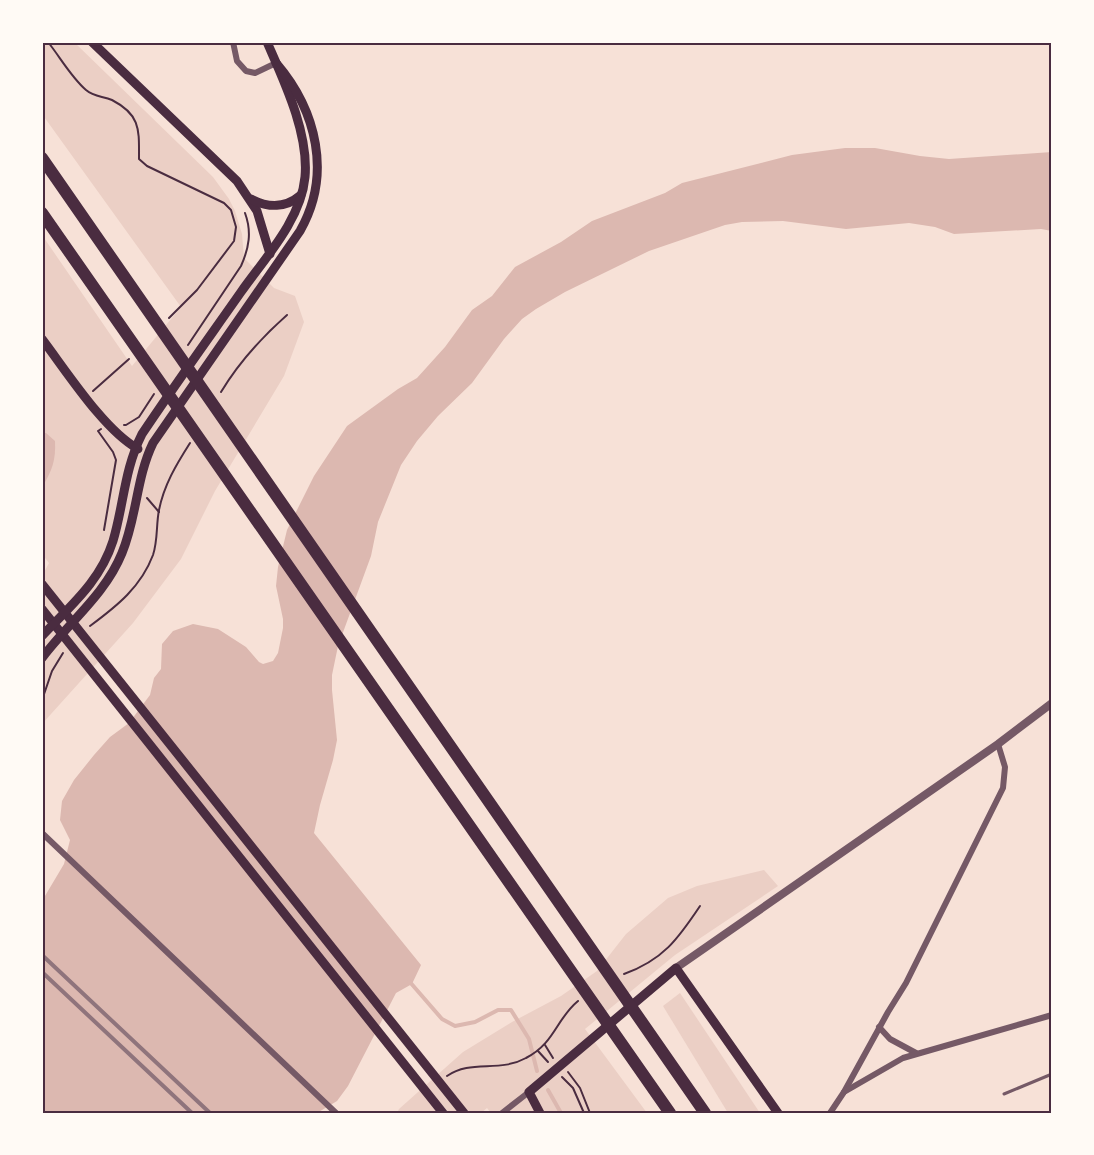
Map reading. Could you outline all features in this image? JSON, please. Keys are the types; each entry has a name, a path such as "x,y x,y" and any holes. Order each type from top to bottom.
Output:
{"highway":[{"path":"42,158 705,1113"},
{"path":"42,213 670,1113"}],"main road":[{"path":"92,42 230,172 251,199 262,223 270,252 272,271"},
{"path":"42,636 80,600 100,570 113,541 127,471 135,448 150,421 270,252 287,226 302,195 306,169 303,144 267,42"},
{"path":"42,658 96,598 113,573 128,539 148,454 161,431 307,218 316,194 319,171 317,149 305,111 291,82 276,63"},
{"path":"251,199 264,205 278,206 302,195"},
{"path":"42,339 116,433 135,448 148,454"},
{"path":"42,584 464,1113"},
{"path":"42,609 443,1113"},
{"path":"540,1113 529,1092 676,968 778,1113"}],"street":[{"path":"233,42 237,61 246,71 255,73 276,63"},
{"path":"676,968 1052,704"},
{"path":"830,1113 906,983 1003,788 1005,767 998,744"},
{"path":"42,833 336,1113"},
{"path":"844,1092 903,1058 1052,1015"},
{"path":"879,1027 890,1039 917,1053"},
{"path":"502,1113 529,1092"}],"lane":[{"path":"1004,1094 1052,1074"}],"path":[{"path":"48,42 84,88 95,96 111,100 135,117 139,131 139,159 147,166 224,203 231,210 236,227 234,242 197,290 165,322"},
{"path":"219,395 234,369 248,352 287,315"},
{"path":"86,396 134,354"},
{"path":"85,630 122,601 146,570 157,543 159,512 171,474 193,437"},
{"path":"139,488 159,512"},
{"path":"42,700 52,671 64,652"},
{"path":"545,1045 557,1068 573,1088 584,1113"},
{"path":"443,1078 466,1067 505,1066 538,1051 575,1081 590,1113"}],"shaded area":[{"path":"42,42 74,42 213,177 235,211 242,234 244,258 274,288 295,296 304,322 284,376 215,491 181,559 133,623 42,724 42,576 49,563 42,554 42,235 132,366 181,307 42,114"},
{"path":"845,148 875,148 949,159 1052,152 1052,231 1041,229 954,234 935,227 909,223 846,229 783,221 742,222 725,225 649,251 565,292 522,319 504,339 472,383 438,416 417,441 401,465 378,522 371,556 338,646 332,675 337,740 314,833 421,965 412,984 396,993 348,1086 337,1101 317,1113 42,1113 42,901 64,864 70,840 60,820 62,801 74,780 94,755 110,737 129,723 150,695 154,678 161,669 162,644 173,631 193,624 218,629 246,647 263,664 273,661 278,653 283,628 276,586 278,567 287,530 314,476 347,426 417,378 445,347 472,310 492,296 515,267 561,242 592,221 665,193 682,183 792,155"},
{"path":"42,433 46,433 55,441 55,454 53,465 42,487"},
{"path":"764,870 778,886 675,955 585,1029 647,1113 491,1113 487,1108 481,1113 397,1113 463,1052 561,996 597,971 626,934 668,898 697,886"},
{"path":"680,993 760,1113 728,1113 663,1006"}],"waterway":[{"path":"409,981 442,1019 455,1026 475,1022 498,1010 511,1010 529,1039 537,1071"},
{"path":"548,1090 561,1113"}],"railway":[{"path":"42,955 210,1113"},
{"path":"42,972 192,1113"}]}
